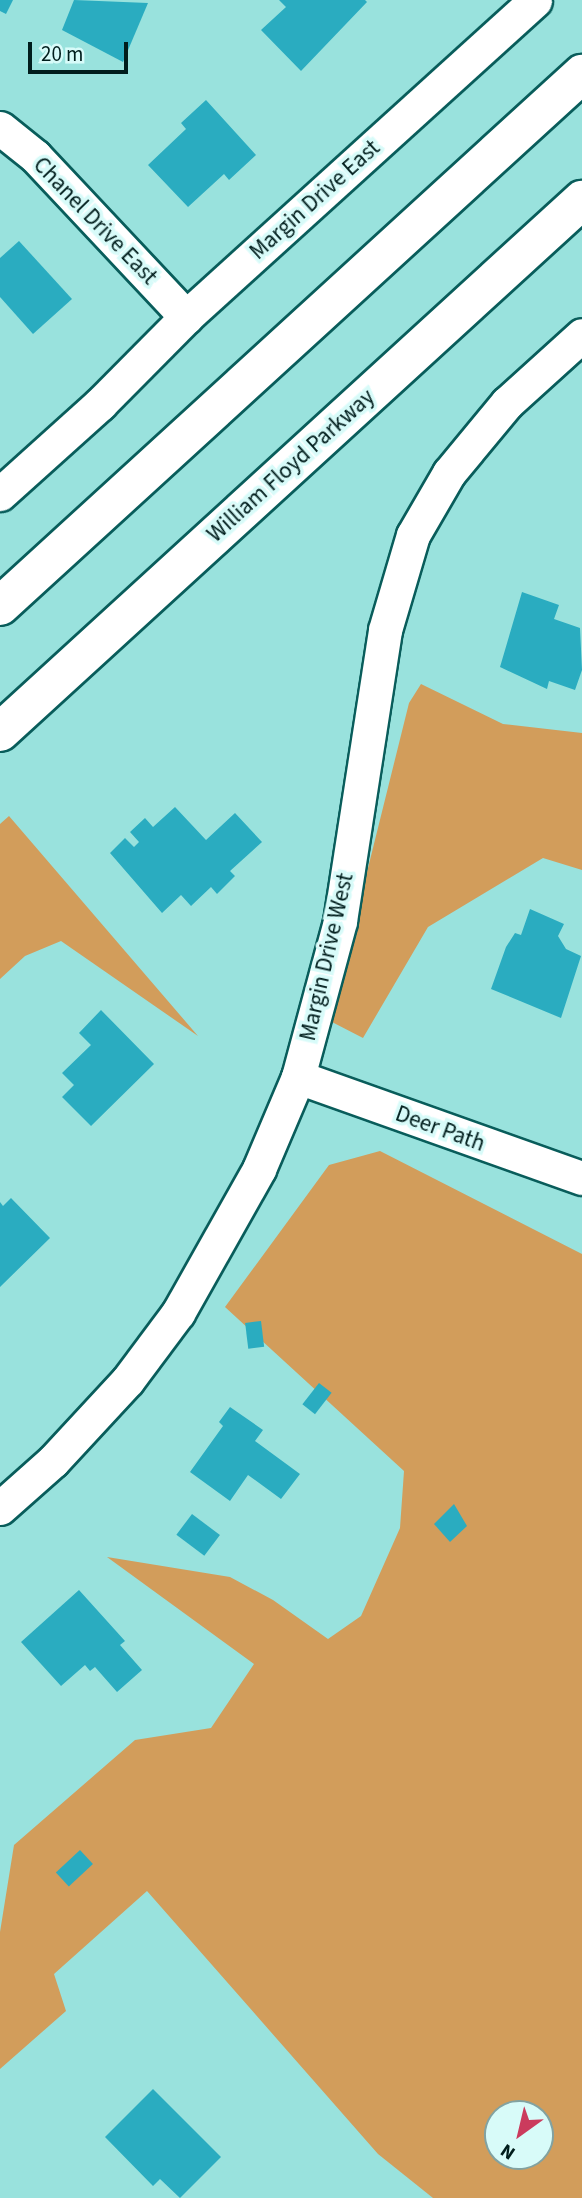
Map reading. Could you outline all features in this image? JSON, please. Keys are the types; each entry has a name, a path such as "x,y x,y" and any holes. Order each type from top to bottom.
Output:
{"highway":[{"path":"0,606 582,74"},
{"name":"William Floyd Parkway","path":"0,732 582,200"}],"street":[{"name":"Margin Drive East","path":"0,494 100,404 186,317 535,0"},
{"name":"Chanel Drive East","path":"0,128 35,156 186,317"},
{"name":"Margin Drive West","path":"0,1508 53,1461 128,1380 178,1313 259,1169 298,1077 340,920 385,630 413,535 449,473 507,403 582,335"},
{"name":"Deer Path","path":"298,1077 582,1178"}],"shaded area":[{"path":"421,684 503,724 582,733 582,870 543,858 428,927 363,1038 330,1021 409,703"},
{"path":"9,816 198,1036 61,941 25,956 0,979 0,824"},
{"path":"380,1151 582,1254 582,2198 433,2198 378,2154 147,1891 54,1974 66,2011 0,2069 0,1932 14,1845 135,1740 211,1728 254,1664 107,1557 230,1577 273,1600 328,1639 361,1616 400,1528 404,1471 225,1307 329,1165"}],"building":[{"path":"0,0 13,0 6,14 0,11"},
{"path":"74,0 148,3 123,62 62,30"},
{"path":"279,0 367,2 301,71 261,30 286,7"},
{"path":"206,100 256,155 229,180 224,174 188,207 148,165 186,129 181,123"},
{"path":"19,241 72,299 33,334 0,297 0,258"},
{"path":"522,592 559,605 554,619 580,628 582,670 575,690 549,681 547,689 500,667"},
{"path":"175,807 206,840 235,813 262,842 230,871 235,876 217,894 211,887 191,906 181,895 162,913 110,853 125,838 134,847 139,842 130,832 145,818 153,827"},
{"path":"530,909 564,924 558,936 566,949 581,956 561,1018 491,989 506,947 515,933 521,935"},
{"path":"101,1010 154,1064 91,1126 62,1097 74,1085 62,1073 91,1045 79,1033"},
{"path":"11,1198 50,1238 0,1287 0,1202 3,1206"},
{"path":"261,1321 264,1347 248,1349 245,1323"},
{"path":"319,1383 332,1393 315,1414 302,1404"},
{"path":"230,1407 263,1430 255,1441 300,1474 281,1499 248,1475 230,1501 190,1472 223,1426 219,1422"},
{"path":"454,1504 467,1526 450,1542 434,1524"},
{"path":"192,1514 220,1535 204,1556 176,1535"},
{"path":"79,1590 125,1641 120,1645 142,1670 117,1692 95,1667 90,1671 85,1665 61,1686 21,1642"},
{"path":"80,1850 93,1864 69,1886 56,1873"},
{"path":"153,2089 221,2157 180,2198 160,2179 153,2186 105,2137"}]}
